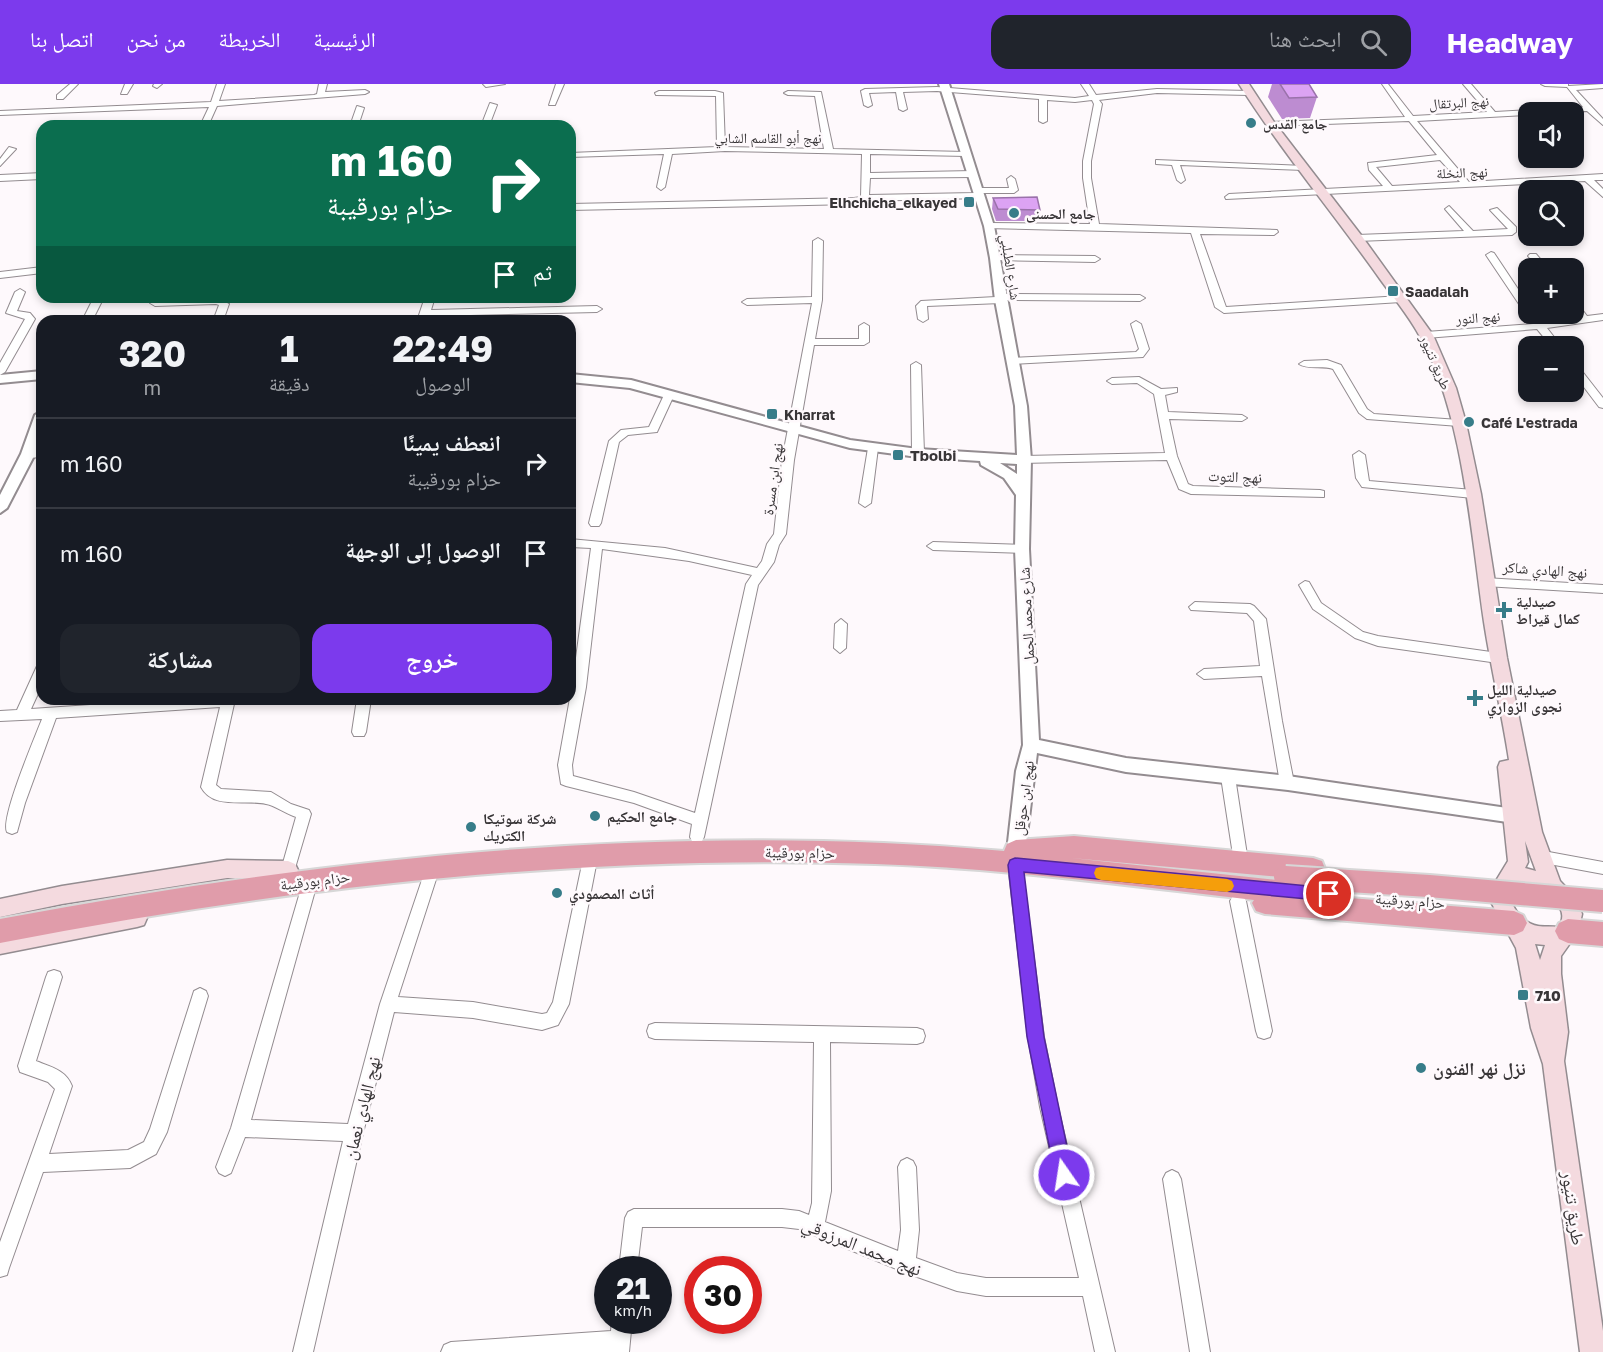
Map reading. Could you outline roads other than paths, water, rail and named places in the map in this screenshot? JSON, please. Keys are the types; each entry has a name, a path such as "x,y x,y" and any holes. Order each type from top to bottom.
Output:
{"highway":[{"name":"حزام بورقيبة","path":"0,917 56,913 293,878 590,840 698,829 820,838 1286,884 1433,901 1603,916"},
{"path":"1016,858 1074,847 1457,880 1507,880"},
{"name":"حزام بورقيبة","path":"293,878 591,855 692,851 822,852 1016,858"},
{"path":"1016,858 1092,884 1238,901 1514,923"},
{"name":"حزام بورقيبة","path":"1286,884 1429,886 1603,901"},
{"path":"1553,888 1603,892"},
{"name":"حزام بورقيبة","path":"0,931 56,913"},
{"path":"1564,934 1603,934"}],"main road":[{"name":"طريق تنيور","path":"1247,89 1270,124 1357,238 1426,334 1449,388 1459,423 1473,494 1485,582 1498,658 1506,685 1528,818 1538,856 1553,888"},
{"name":"طريق تنيور","path":"1498,658 1496,687 1518,862 1507,880"},
{"path":"0,908 184,874 227,869 293,878"},
{"path":"1519,877 1531,878 1553,888 1563,896 1573,915 1572,924 1564,934 1538,936 1514,923 1500,903 1499,893 1507,880 1519,877"},
{"path":"0,944 221,903 293,878"},
{"name":"طريق تنيور","path":"1514,923 1527,946 1531,960 1541,1025 1554,1064 1593,1352"},
{"name":"طريق تنيور","path":"1554,1064 1558,1029 1551,955 1564,934"}],"street":[{"path":"60,97 74,84"},
{"path":"207,120 221,84"},
{"path":"321,95 323,84"},
{"path":"486,85 501,84"},
{"path":"552,104 560,84"},
{"path":"1085,84 1099,108 1087,161 1087,178 1095,226"},
{"path":"1467,84 1493,114"},
{"path":"1545,84 1603,86"},
{"path":"1385,85 1410,119 1467,185"},
{"path":"1566,86 1603,123"},
{"path":"868,105 865,91 945,87 1075,100 1161,88 1247,89"},
{"name":"شارع الطبلبي","path":"945,87 989,226 996,258 1001,299 1021,406 1024,460"},
{"path":"899,90 903,109"},
{"path":"0,113 274,102 321,95 365,92"},
{"path":"658,93 716,93 720,95 721,150"},
{"path":"788,93 818,94 829,151"},
{"path":"1042,121 1043,97"},
{"path":"487,120 493,105"},
{"path":"356,120 360,108"},
{"name":"نهج البرتقال","path":"1270,124 1589,109"},
{"path":"0,164 12,149"},
{"name":"نهج أبو القاسم الشابي","path":"576,155 721,150 966,154"},
{"path":"661,187 668,152"},
{"path":"865,198 866,152"},
{"path":"1390,189 1371,165 1442,157"},
{"path":"1159,162 1304,168"},
{"path":"1175,163 1181,180"},
{"path":"864,176 973,174"},
{"path":"0,178 36,176"},
{"name":"نهج النخلة","path":"1229,197 1603,177"},
{"path":"1587,178 1603,194"},
{"path":"576,207 854,201 865,198 1014,190 1011,179"},
{"path":"1449,209 1472,234"},
{"path":"1357,238 1512,232 1513,230 1494,210"},
{"path":"989,226 1095,226 1195,232 1274,232"},
{"path":"1195,232 1220,307 1224,310 1401,299"},
{"name":"نهج ابن مسرة","path":"698,829 750,590 760,571 768,562 778,536 794,428 818,300 818,241"},
{"path":"1491,255 1518,294"},
{"path":"996,258 1095,259"},
{"path":"0,274 36,271"},
{"path":"0,372 30,319 27,315 11,314 20,292"},
{"path":"923,319 921,306 924,303 1001,299 1140,298"},
{"path":"747,302 818,300"},
{"path":"958,301 960,315"},
{"path":"467,315 597,309"},
{"name":"نهج النور","path":"1426,334 1539,326 1603,318"},
{"path":"1012,361 1140,355 1144,349 1136,324"},
{"path":"810,342 864,342 864,326"},
{"path":"1539,326 1548,336"},
{"path":"1304,363 1327,363 1337,367 1363,411 1371,417 1459,423"},
{"path":"916,365 918,453"},
{"path":"0,379 36,376"},
{"path":"576,378 615,381 873,448 971,458 1024,460 1171,456"},
{"path":"1112,381 1139,380 1159,393 1173,390"},
{"path":"1584,381 1603,405"},
{"name":"نهج التوت","path":"1159,393 1171,456 1183,486 1191,490 1320,494"},
{"path":"596,523 614,441 625,432 653,430 669,395"},
{"path":"1163,415 1242,418"},
{"path":"865,503 873,448"},
{"path":"0,508 35,454"},
{"path":"1359,455 1362,478 1366,484 1473,494"},
{"path":"971,458 1009,473 1023,495"},
{"name":"شارع محمد الجمل","path":"1024,460 1022,549 1031,745"},
{"path":"576,543 680,554 760,571"},
{"path":"597,544 578,699 566,765 566,780 606,788 653,802 698,829"},
{"path":"933,546 1022,549"},
{"name":"نهج الهادي شاكر","path":"1485,582 1603,589"},
{"path":"1305,585 1317,606 1359,635 1369,639 1498,658"},
{"path":"1195,607 1250,609 1260,619 1287,783"},
{"path":"840,648 841,624"},
{"path":"1204,674 1268,671"},
{"path":"22,714 36,683"},
{"path":"0,716 124,705"},
{"path":"225,1167 240,1128 293,878 304,814 286,808 271,798 218,795 208,787 229,705"},
{"path":"359,732 363,705"},
{"path":"12,828 18,803 51,712"},
{"path":"1031,745 1062,755 1119,764 1287,783 1514,816"},
{"name":"نهج ابن حوقل","path":"1016,858 1025,771 1031,745"},
{"path":"1228,777 1240,855"},
{"path":"388,1004 473,1010 542,1022 552,1019 561,1004 591,855"},
{"path":"1538,856 1603,868"},
{"path":"1016,858 1035,1037 1105,1352"},
{"name":"نهج الهادي نعمان","path":"303,1352 354,1133 388,1004 433,867"},
{"path":"1238,901 1264,1031"},
{"path":"0,1268 64,1086 54,1076 26,1066 54,977"},
{"path":"38,1163 130,1160 150,1148 158,1132 200,996"},
{"path":"655,1031 917,1036"},
{"path":"814,1225 822,1191 822,1034"},
{"path":"240,1128 354,1133"},
{"path":"906,1264 910,1230 907,1167"},
{"path":"1172,1179 1200,1352"},
{"name":"نهج محمد المرزوقي","path":"630,1256 634,1218 782,1218 814,1225 935,1276 986,1287 1089,1287"},
{"path":"451,1352 620,1346"}],"place":[{"name":"جامع القدس","path":"1251,123"},
{"name":"Elhchicha_elkayed","path":"969,202"},
{"name":"جامع الحسنى","path":"1014,213"},
{"name":"Saadalah","path":"1393,291"},
{"name":"Kharrat","path":"772,414"},
{"name":"Café L'estrada","path":"1469,422"},
{"name":"Tbolbi","path":"898,455"},
{"name":"صيدلية كمال قيراط","path":"1504,610"},
{"name":"صيدلية الليل نجوى الزواري","path":"1475,698"},
{"name":"جامع الحكيم","path":"595,816"},
{"name":"شركة سوتيكا الكتريك","path":"471,827"},
{"name":"أثاث المصمودي","path":"557,893"},
{"name":"710","path":"1523,995"},
{"name":"نزل نهر الفنون","path":"1421,1068"}]}
